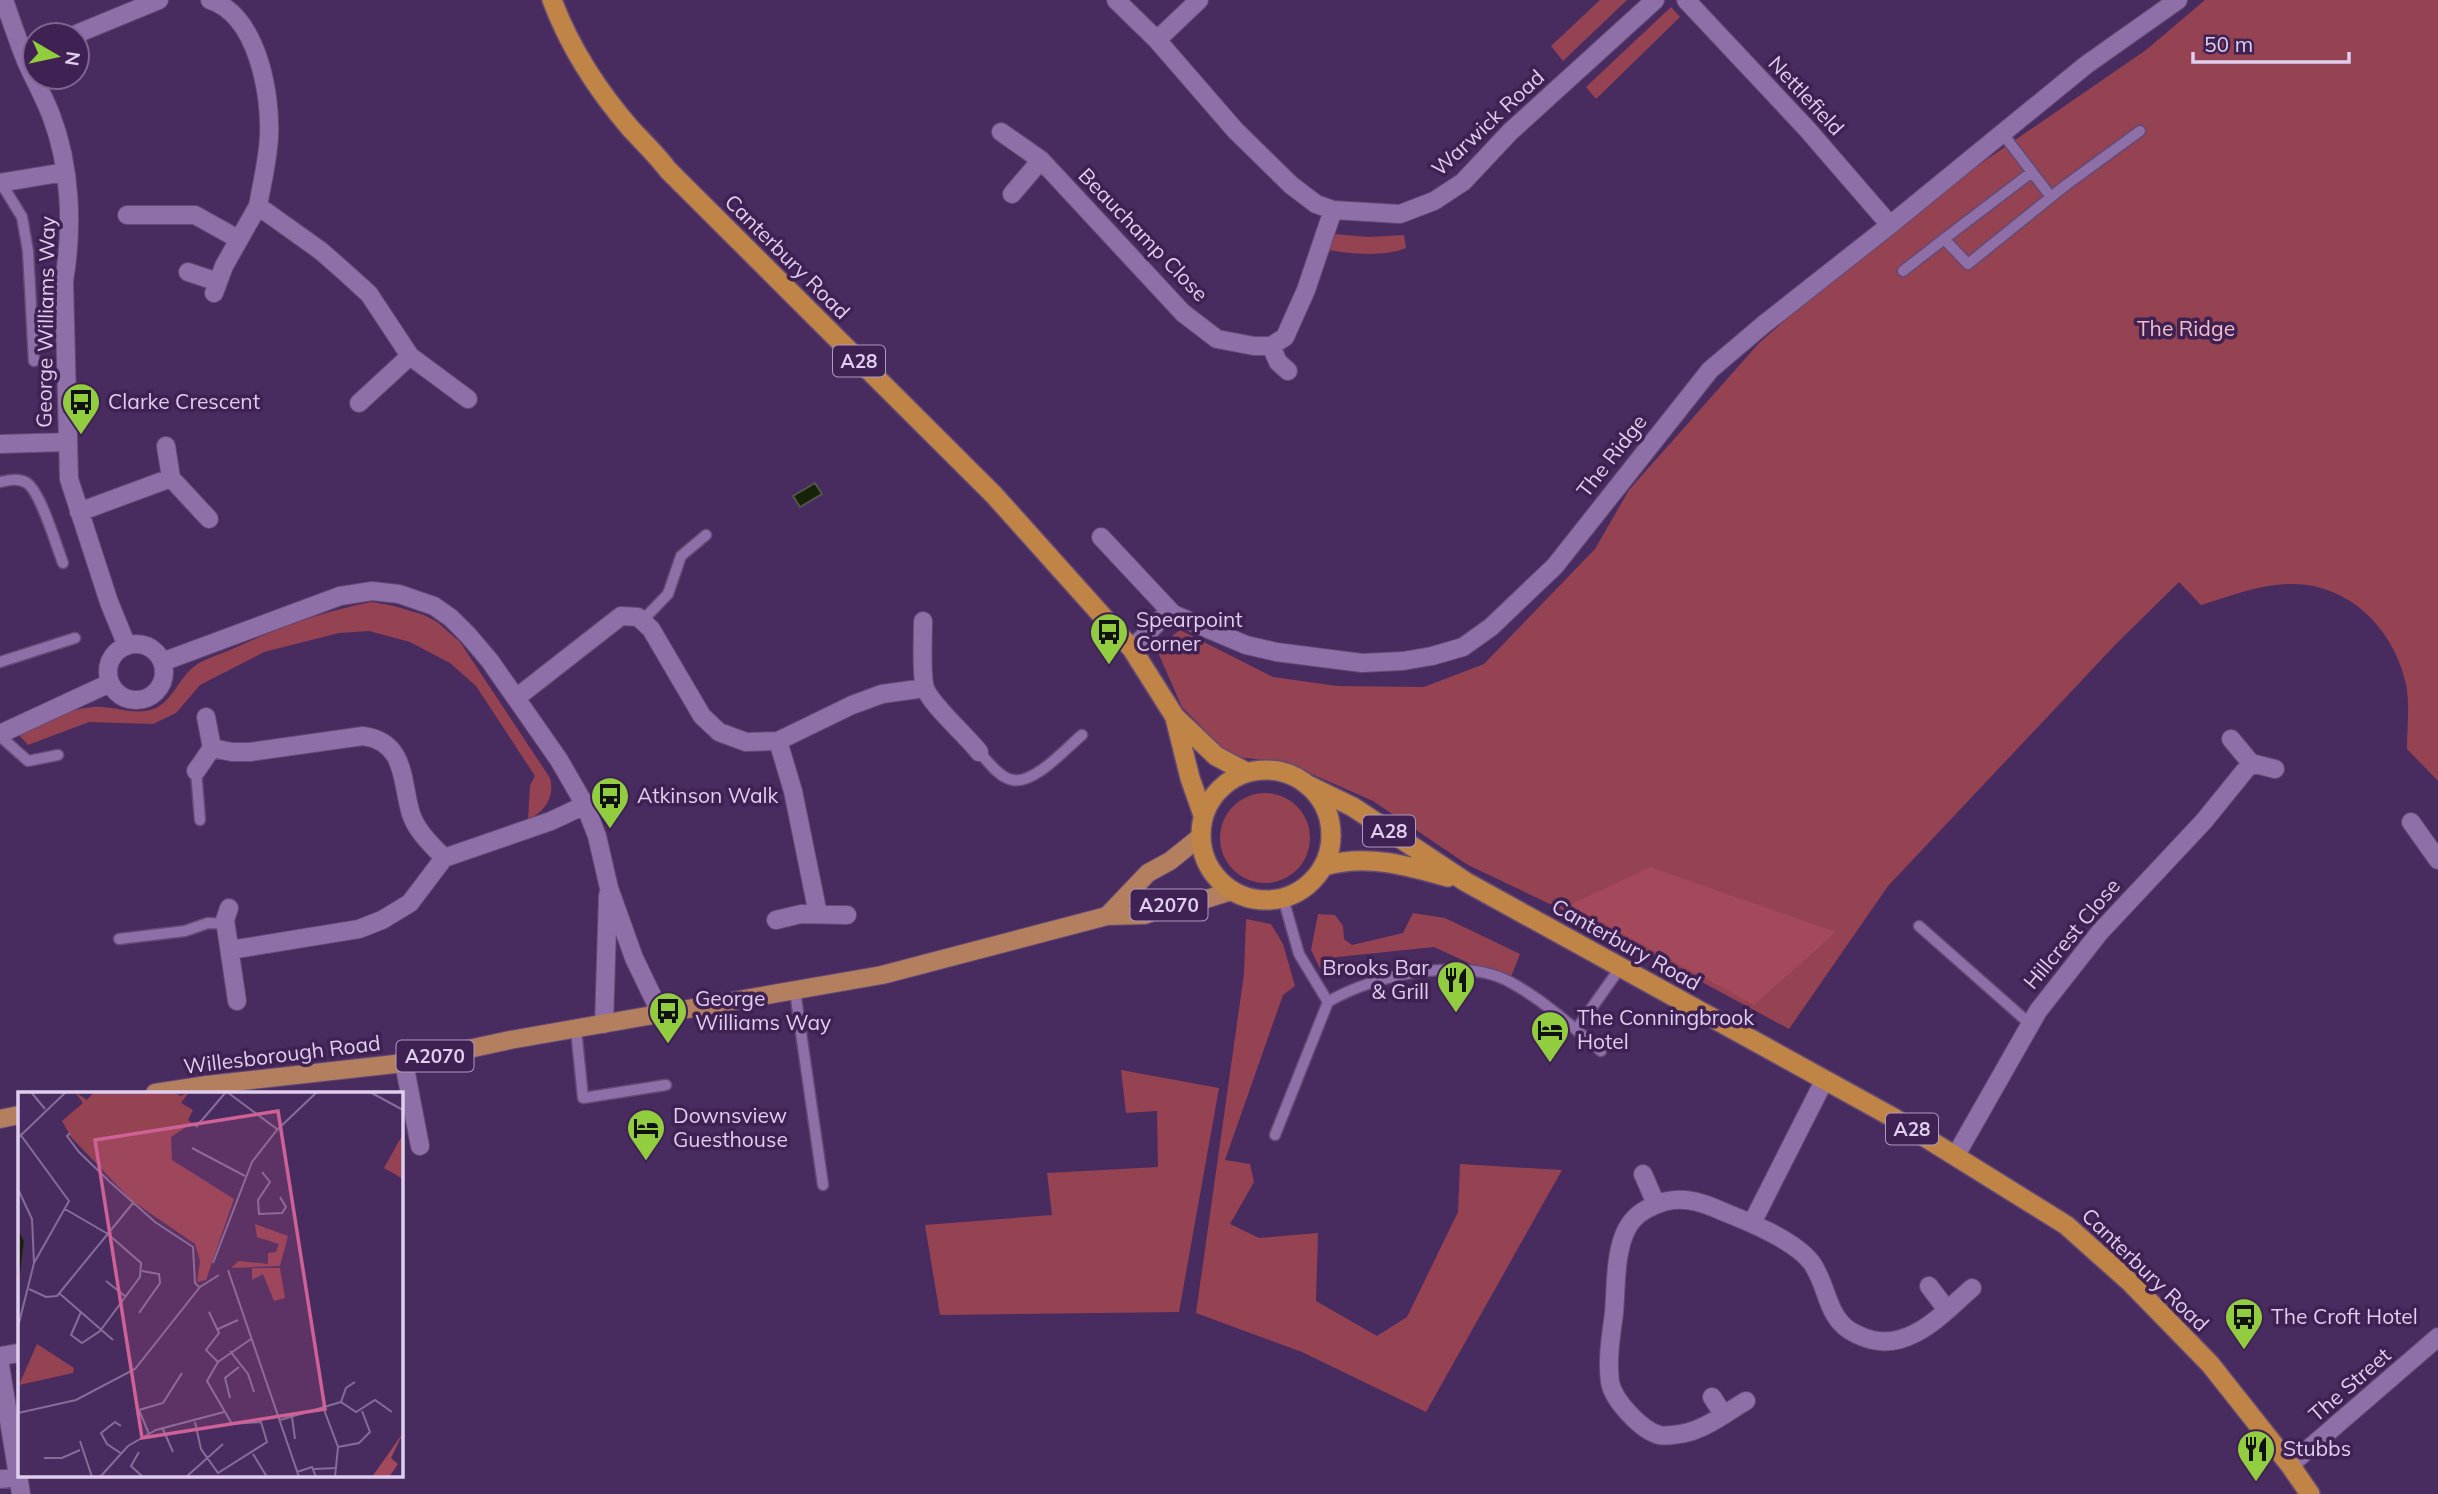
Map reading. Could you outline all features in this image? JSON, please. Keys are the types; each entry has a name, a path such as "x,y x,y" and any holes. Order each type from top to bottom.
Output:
{"highway":[{"name":"Canterbury Road","path":"552,0 563,29 589,75 632,130 743,246 994,495 1132,649 1175,717 1216,756 1246,772"},
{"name":"Canterbury Road","path":"1175,717 1190,778 1203,815"},
{"path":"1269,769 1291,774 1310,786 1323,803 1331,824 1331,845 1324,866 1313,880 1299,891 1283,898 1256,900 1232,891 1216,877 1205,859 1200,837 1203,815 1213,796 1227,781 1246,772 1269,769"},
{"name":"Canterbury Road","path":"1310,786 1353,807 1466,882 1824,1082 1894,1118 2066,1225 2131,1283 2210,1364 2310,1494"},
{"name":"Canterbury Road","path":"1324,866 1344,860 1367,859 1409,866 1466,882"}],"main road":[{"name":"A2070","path":"1107,916 1148,873 1170,861 1200,837"},
{"name":"A2070","path":"661,1014 882,975 1107,916 1145,915 1170,905 1203,900 1232,891"},
{"name":"Willesborough Road","path":"162,1092 404,1063 510,1040 661,1014"},
{"path":"0,1119 18,1115"}],"street":[{"name":"George Williams Way","path":"4,0 21,37"},
{"path":"91,28 159,0"},
{"path":"188,272 216,288 238,239 258,206 269,136 268,94 258,58 243,26 231,10 213,0"},
{"name":"Warwick Road","path":"1116,0 1157,40 1235,130 1291,185 1316,204 1333,210 1399,214 1434,201 1463,182 1510,132 1655,0"},
{"path":"1157,40 1199,0"},
{"name":"Nettlefield","path":"1686,0 1807,129 1890,225"},
{"name":"The Ridge","path":"1173,614 1256,647 1362,663 1403,661 1432,656 1463,646 1491,627 1555,566 1710,370 2086,65 2178,0"},
{"name":"George Williams Way","path":"43,91 52,116 65,172 71,214 64,281 69,479 109,602 127,646"},
{"name":"Beauchamp Close","path":"1001,132 1041,160 1183,313 1217,339 1254,346 1271,346"},
{"path":"1012,194 1041,160"},
{"path":"0,183 65,172"},
{"path":"258,206 321,251 369,294 410,356 468,399"},
{"path":"1287,371 1278,362 1271,346 1285,337 1306,290 1333,210"},
{"path":"127,215 195,215 238,239"},
{"path":"359,403 410,356"},
{"path":"0,444 67,442"},
{"path":"166,446 171,478 209,519"},
{"path":"79,512 171,478"},
{"path":"1101,537 1173,614 1161,619 1132,649"},
{"path":"162,662 340,596 372,591 399,594 434,607 451,618 468,635 516,698 559,760 585,805 597,836 609,888 634,958 661,1014"},
{"path":"516,698 621,616 638,617 651,629 702,716 719,732 746,742 778,741 852,705 882,694 925,688"},
{"path":"923,621 925,688 944,714 979,752"},
{"path":"138,644 148,647 162,662 162,683 155,693 146,698 124,698 110,683 108,671 111,659 127,646 138,644"},
{"path":"0,735 110,683"},
{"path":"196,771 212,748 206,717"},
{"path":"212,748 250,752 363,736 374,737 400,762 411,815 420,832 444,858"},
{"path":"2231,739 2251,763 2275,769"},
{"path":"778,741 793,791 818,914"},
{"name":"Hillcrest Close","path":"1956,1155 2038,1011 2100,932 2204,821 2251,763"},
{"path":"230,950 359,929 382,920 410,903 444,858 551,821 585,805"},
{"path":"2411,822 2438,860"},
{"path":"604,1024 609,888"},
{"path":"776,920 801,914 847,915"},
{"path":"227,916 237,1000"},
{"path":"404,1063 420,1146"},
{"path":"1752,1223 1824,1082"},
{"path":"1643,1174 1656,1204"},
{"path":"1746,1401 1694,1431 1660,1436 1637,1422 1610,1386 1609,1363 1623,1236 1636,1215 1656,1204 1682,1199 1698,1201 1752,1223 1793,1246 1810,1260 1841,1323 1860,1336 1880,1343 1905,1339 1931,1324 1972,1288"},
{"path":"1928,1286 1947,1310"},
{"name":"The Street","path":"2290,1465 2438,1337"},
{"path":"0,1356 18,1353"},
{"path":"0,1365 13,1484"},
{"path":"1712,1397 1723,1414"}],"lane":[{"path":"1944,239 1968,264 2051,197 2140,131"},
{"path":"2003,134 2051,197"},
{"path":"1903,271 2032,172"},
{"path":"0,183 22,217 28,251 34,361"},
{"path":"0,482 12,479 25,482 35,491 63,564"},
{"path":"642,621 668,594 681,555 706,536"},
{"path":"0,662 75,638"},
{"path":"0,735 27,761 58,755"},
{"path":"979,752 1007,777 1014,780 1030,778 1082,735"},
{"path":"196,771 200,820"},
{"path":"1283,898 1299,954 1328,1002"},
{"path":"119,939 142,934 160,935 186,931 227,916"},
{"path":"1919,926 2030,1024"},
{"path":"1576,1030 1620,968"},
{"path":"1275,1135 1328,1002 1348,990 1373,981 1418,972 1447,970 1484,973 1509,981 1601,1051"},
{"path":"795,991 823,1185"},
{"path":"576,1029 583,1098 666,1086"}],"green space":[{"path":"1600,0 1627,0 1563,61 1551,46"},
{"name":"The Ridge","path":"2205,0 2438,0 2438,781 2407,749 2407,692 2400,664 2380,628 2366,613 2331,591 2290,584 2256,589 2201,605 2179,582 2116,644 1888,886 1789,1029 1613,934 1468,865 1373,801 1282,761 1231,757 1182,707 1156,648 1180,630 1273,677 1337,686 1424,687 1484,664 1595,549 1629,490 1759,343 1909,213 2146,50"},
{"path":"1671,7 1680,17 1596,99 1586,87"},
{"path":"1334,234 1369,237 1404,235 1406,248 1378,254 1329,250"},
{"path":"372,602 424,615 437,622 460,642 550,778 550,798 539,812 528,820 530,785 535,776 476,686 450,663 410,642 369,631 339,633 264,652 200,685 176,713 153,724 89,722 28,745 17,733 83,708 140,711 156,708 167,699 190,670 204,660 300,622 335,610"},
{"path":"1265,793 1282,796 1297,806 1307,821 1310,838 1307,855 1297,870 1282,880 1265,883 1248,880 1233,870 1223,855 1220,838 1223,821 1233,806 1248,796"},
{"path":"1413,913 1445,918 1520,954 1511,977 1484,970 1434,947 1337,957 1320,968 1311,950 1318,914 1335,915 1343,926 1344,939 1352,945 1403,933"},
{"path":"1246,919 1271,924 1283,944 1295,986 1283,995 1225,1160 1250,1164 1254,1182 1230,1224 1259,1238 1318,1233 1316,1301 1377,1336 1407,1317 1458,1212 1460,1164 1562,1170 1426,1412 1302,1352 1196,1313 1244,974"},
{"path":"1121,1070 1219,1088 1179,1312 940,1315 925,1225 1052,1215 1047,1173 1158,1167 1157,1111 1126,1113"}],"shaded area":[{"path":"815,483 822,494 800,507 793,496"},
{"path":"1650,867 1836,932 1754,1005 1570,905"}],"place":[{"name":"Clarke Crescent","path":"81,436"},
{"name":"Spearpoint Corner","path":"1109,666"},
{"name":"Atkinson Walk","path":"610,830"},
{"name":"Brooks Bar & Grill","path":"1456,1014"},
{"name":"George Williams Way","path":"668,1045"},
{"name":"The Conningbrook Hotel","path":"1550,1064"},
{"name":"Downsview Guesthouse","path":"646,1162"},
{"name":"The Croft Hotel","path":"2244,1351"},
{"name":"Stubbs","path":"2256,1483"}]}
